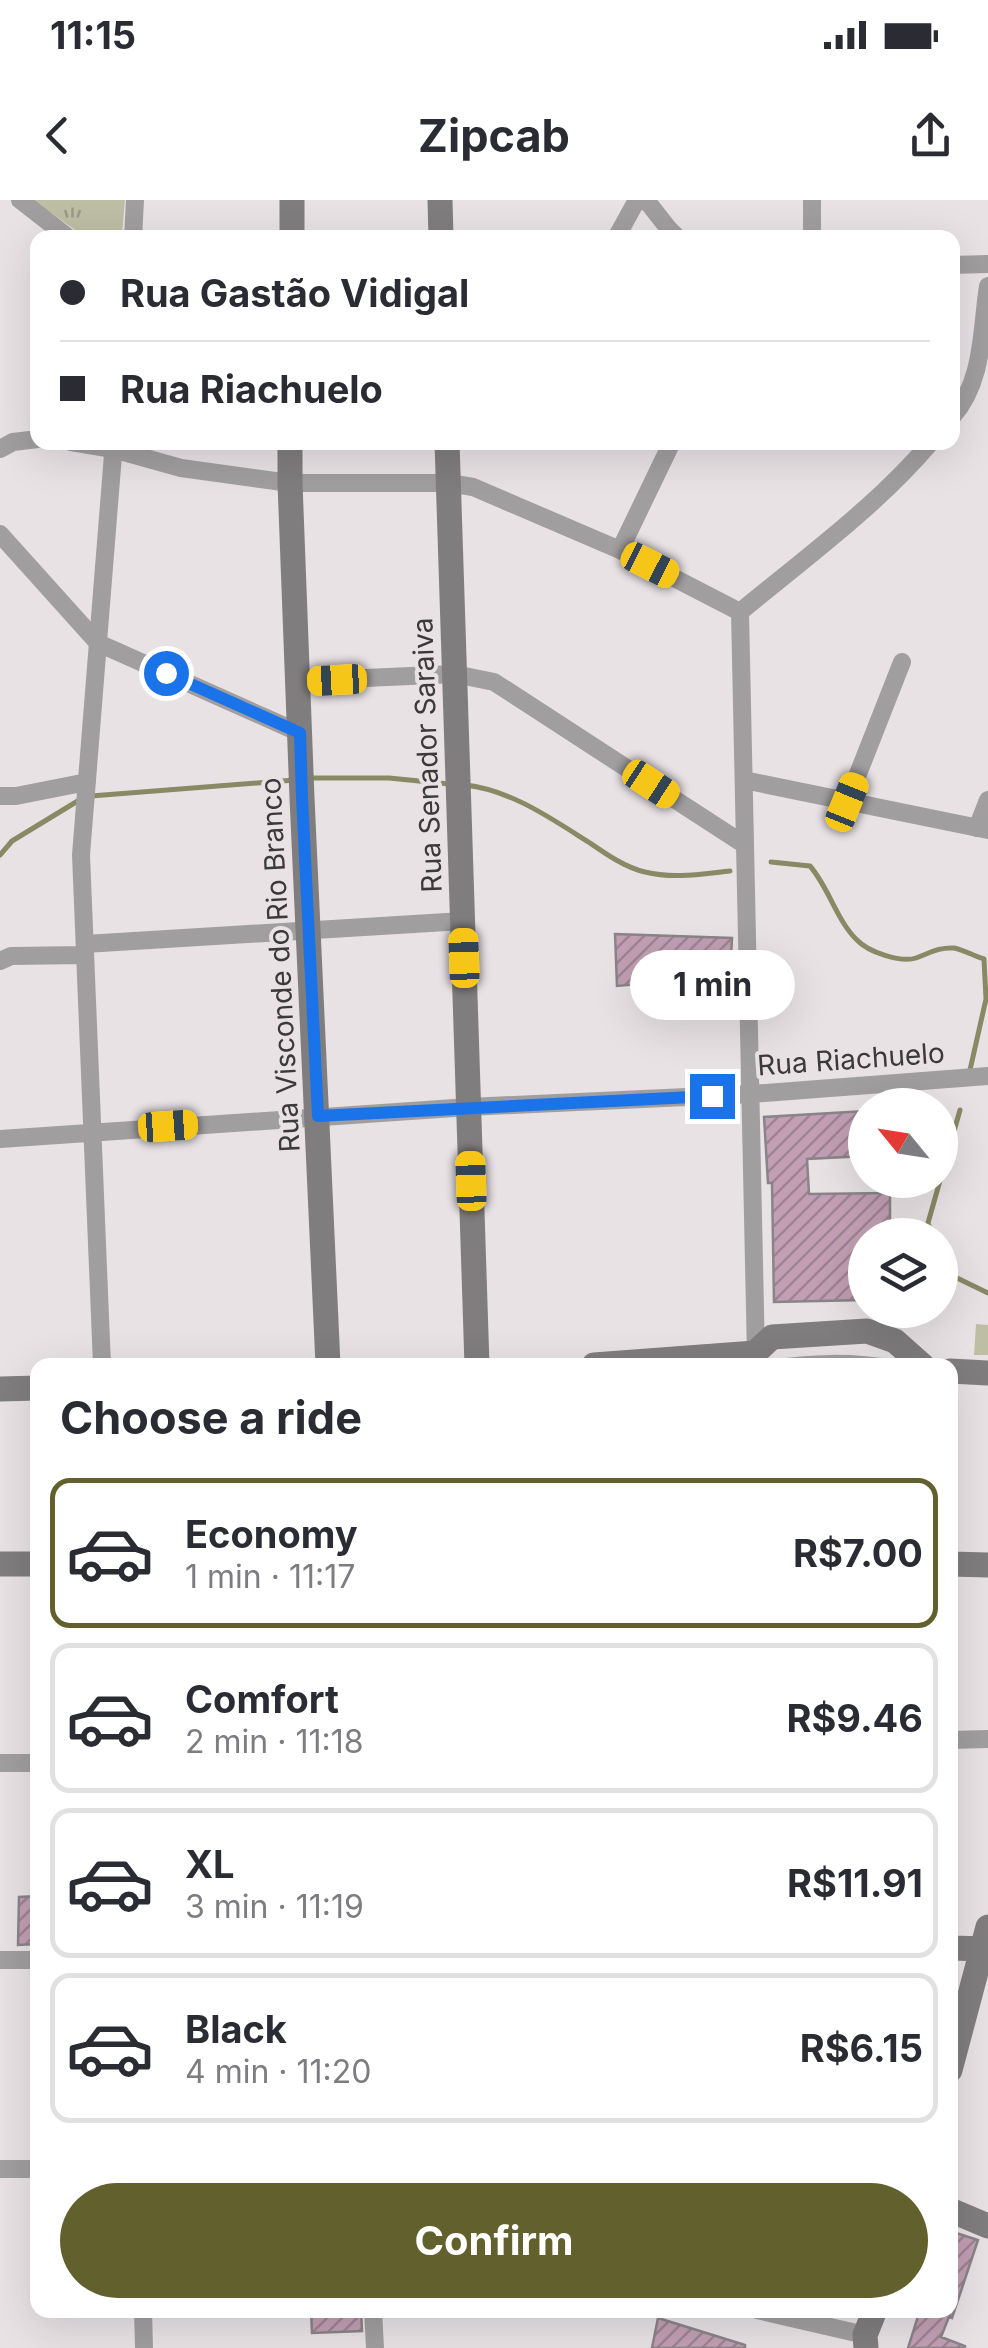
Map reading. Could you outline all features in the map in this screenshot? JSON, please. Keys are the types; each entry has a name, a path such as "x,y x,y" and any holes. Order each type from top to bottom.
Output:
{"main road":[{"path":"292,200 292,230"},
{"path":"440,200 441,230"},
{"name":"Rua Visconde do Rio Branco","path":"290,450 328,1358"},
{"name":"Rua Senador Saraiva","path":"448,450 477,1358"},
{"path":"761,1358 772,1336 867,1331 895,1341 914,1358"},
{"path":"958,1371 988,1373"},
{"path":"0,1389 30,1388"},
{"path":"0,1564 30,1564"},
{"path":"958,1564 988,1565"},
{"path":"958,1946 986,1941 958,2041"},
{"path":"958,2198 988,2209"},
{"path":"958,2213 988,2226"}],"street":[{"path":"20,200 58,230"},
{"path":"133,230 135,200"},
{"path":"812,200 812,230"},
{"path":"622,230 645,202 671,230"},
{"path":"960,265 988,264"},
{"path":"960,408 977,372 988,286"},
{"path":"0,449 13,442 30,441"},
{"path":"102,1358 81,855 114,450"},
{"path":"126,450 182,468 290,483 449,483 473,487 620,550 740,612"},
{"path":"620,550 668,450"},
{"path":"740,612 857,514 924,450"},
{"path":"0,534 98,643 300,745"},
{"path":"740,612 759,1358"},
{"path":"847,802 902,662"},
{"path":"298,682 455,674 494,682 745,844"},
{"path":"744,780 982,829 988,800"},
{"path":"0,796 85,793"},
{"path":"0,962 11,956 309,929 462,921"},
{"name":"Rua Riachuelo","path":"0,1139 988,1076"},
{"path":"958,1740 988,1739"},
{"path":"0,1764 30,1763"},
{"path":"0,1960 30,1960"},
{"path":"0,2169 30,2169"},
{"path":"142,2318 144,2348"},
{"path":"364,2348 375,2348 373,2318"},
{"path":"784,2318 866,2342"}],"green space":[{"path":"33,200 125,200 122,230 75,230"},
{"path":"976,1324 988,1325 988,1355 974,1355"}],"building":[{"path":"615,934 732,938 730,976 617,986"},
{"path":"848,1112 848,1157 807,1159 809,1194 890,1198 890,1218 848,1218 848,1300 774,1302 772,1183 768,1183 764,1117"},
{"path":"30,1896 30,1944 18,1945 19,1897"},
{"path":"958,2234 978,2240 958,2300"},
{"path":"311,2318 361,2318 362,2331 312,2333"},
{"path":"658,2318 745,2345 745,2348 652,2348"},
{"path":"917,2318 948,2318 941,2337 965,2346 965,2348 908,2348"}],"waterway":[{"path":"310,778 389,778 449,784"},
{"path":"91,796 295,780"},
{"path":"465,785 499,793 530,807 638,870 677,876 730,871"},
{"path":"0,855 12,841 81,799"},
{"path":"771,862 810,866 850,932 877,952 910,959 954,948 984,959 986,999 970,1070"},
{"path":"929,1218 960,1110"},
{"path":"958,1278 988,1293"}],"route":[{"path":"166,673 300,733 318,1116 712,1096"}]}
